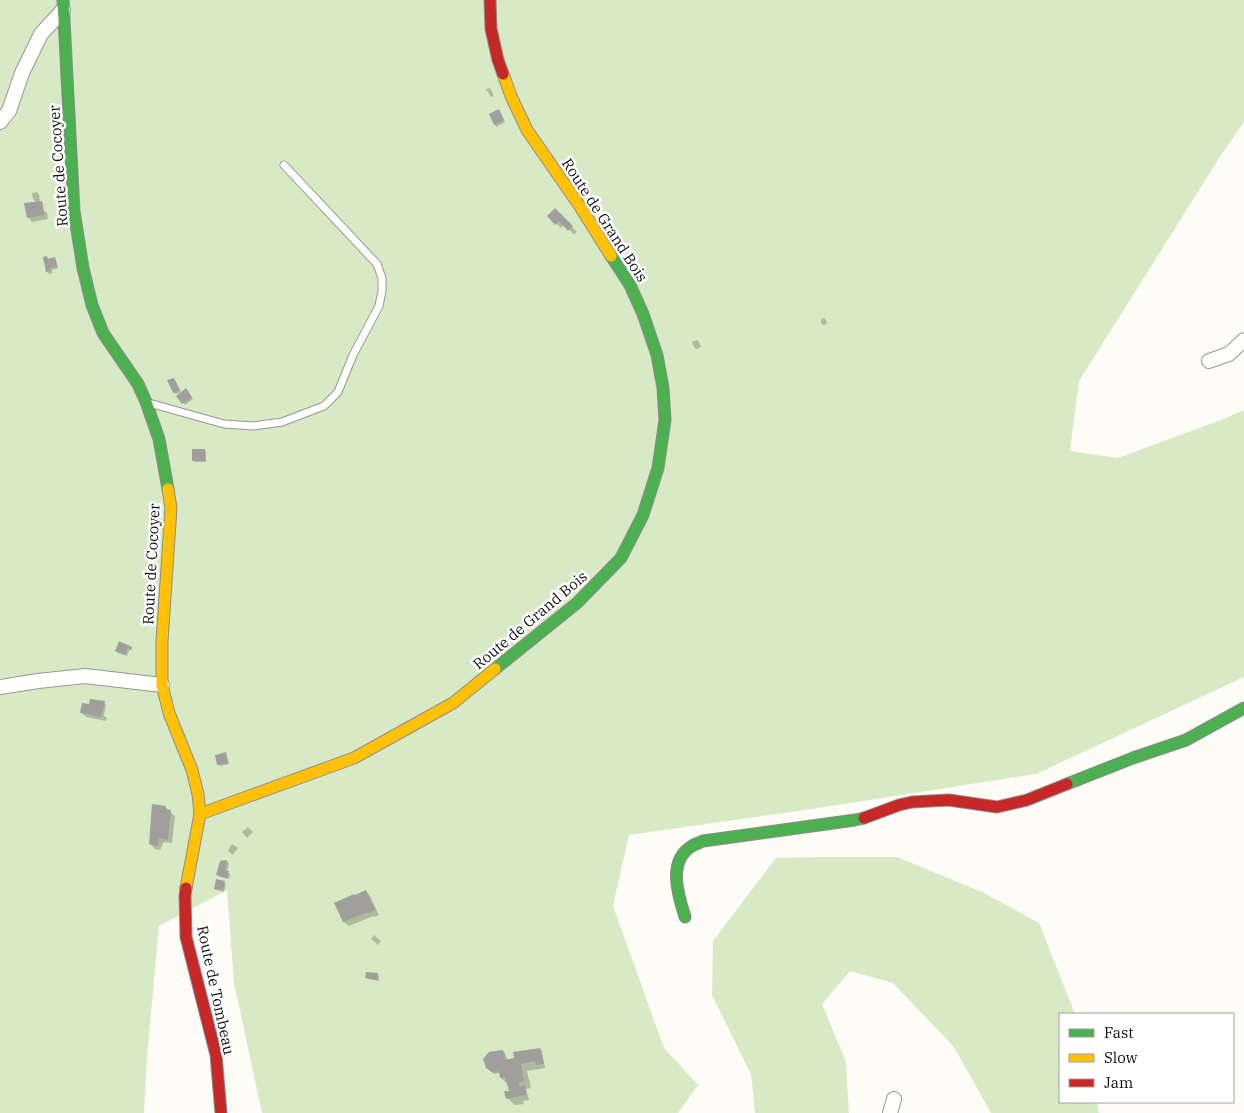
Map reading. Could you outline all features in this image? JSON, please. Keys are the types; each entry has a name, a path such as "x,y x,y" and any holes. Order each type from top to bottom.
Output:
{"main road":[{"name":"Route de Grand Bois","path":"200,814 354,758 453,703 576,603 621,558 643,515 658,468 665,420 663,388 657,355 644,314 630,285 579,205 527,130 511,96 498,60 491,29 490,0"},
{"name":"Route de Cocoyer","path":"63,5 74,211 83,268 92,305 103,333 138,384 159,439 171,508 162,640 162,685 168,713 192,770 198,794 200,814"},
{"path":"686,917 676,880 677,868 682,856 693,844 703,841 856,820 912,802 949,800 997,808 1027,800 1133,758 1186,740 1244,708"},
{"name":"Route de Tombeau","path":"200,814 185,896 186,937 216,1056 221,1113"}],"street":[{"path":"0,122 9,111 22,73 41,34 63,5"},
{"path":"1210,361 1229,354 1244,340"},
{"path":"0,686 85,676 162,685"},
{"path":"890,1113 894,1099"}],"lane":[{"path":"146,402 224,424 253,426 282,422 324,406 338,392 353,354 379,306 382,278 377,264 284,165"}],"green space":[{"path":"0,0 1244,0 1244,122 1223,152 1079,381 1070,451 1118,458 1244,410 1244,677 1036,774 629,835 613,906 664,1048 698,1085 678,1113 262,1113 234,983 227,890 159,926 144,1113 0,1113"},
{"path":"897,857 982,892 1039,923 1075,1013 1059,1013 1059,1103 1097,1103 1099,1113 991,1113 954,1047 893,983 850,971 822,1004 846,1062 849,1113 755,1113 751,1074 712,995 713,941 776,858"}],"building":[{"path":"499,109 504,120 494,125 489,114"},
{"path":"42,201 44,215 27,218 24,203"},
{"path":"555,208 573,226 568,231 559,221 555,225 547,216"},
{"path":"47,256 48,259 55,257 57,267 50,268 51,271 46,272 43,257"},
{"path":"174,378 180,390 173,393 167,380"},
{"path":"186,388 192,397 182,404 176,396"},
{"path":"192,449 205,449 205,461 192,461"},
{"path":"119,641 132,647 131,650 128,648 125,655 115,651"},
{"path":"90,699 105,701 101,717 80,713 82,703 89,704"},
{"path":"226,752 228,763 217,765 215,755"},
{"path":"152,804 166,806 165,809 171,810 168,840 159,838 158,846 149,844"},
{"path":"227,860 225,871 229,871 227,878 216,875 220,861"},
{"path":"216,879 225,881 223,890 214,889"},
{"path":"366,890 375,910 343,922 334,903"},
{"path":"366,972 378,973 377,980 365,978"},
{"path":"540,1048 544,1064 536,1065 535,1061 521,1064 524,1081 519,1082 520,1087 525,1085 526,1095 506,1099 504,1091 509,1091 505,1077 500,1078 499,1071 493,1073 486,1068 483,1059 489,1052 503,1050 505,1060 514,1058 513,1052"}],"traffic: fast":[{"path":"63,0 74,211 83,268 92,305 103,333 138,384 146,402 159,439 168,489"},
{"path":"495,669 577,603 621,558 643,515 658,468 665,420 663,388 657,355 643,314 630,285 611,256"},
{"path":"1067,784 1186,740 1244,708"},
{"path":"685,917 676,879 677,869 679,860 684,852 693,845 703,841 864,818"}],"traffic: slow":[{"path":"503,74 527,130 579,205 611,256"},
{"path":"168,489 171,508 162,641 162,685 169,713 192,770 198,794 200,814 186,888"},
{"path":"200,814 354,758 453,703 495,669"}],"traffic: jam":[{"path":"490,0 491,29 503,74"},
{"path":"864,818 912,802 949,800 997,807 1027,800 1067,784"},
{"path":"186,888 186,937 216,1055 221,1113"}]}
